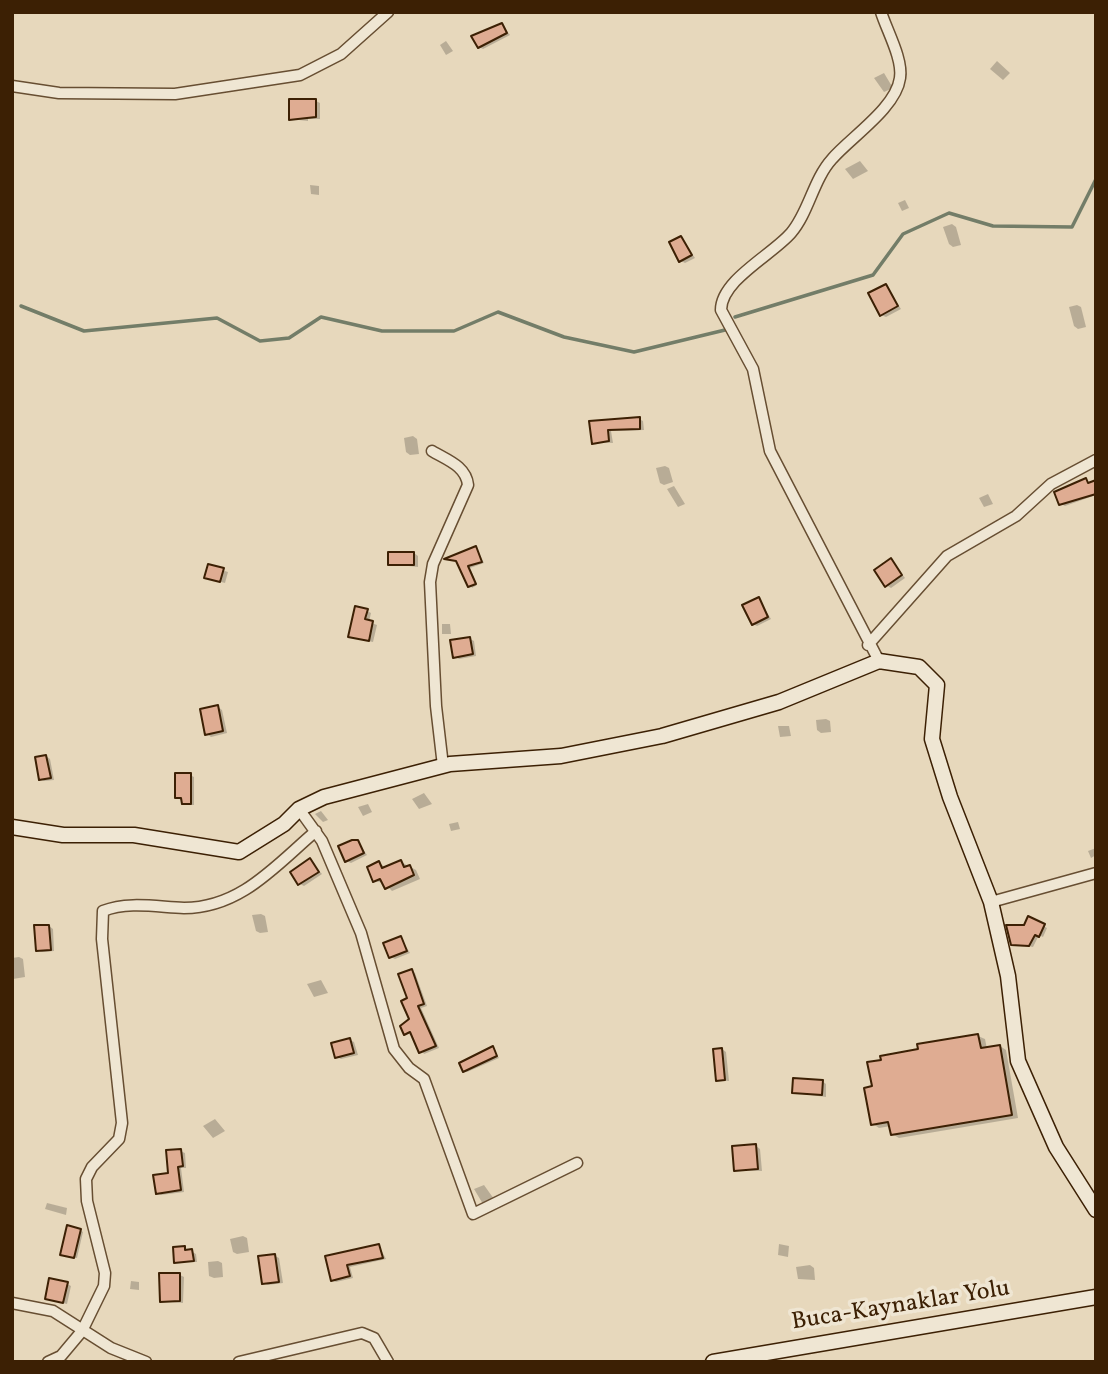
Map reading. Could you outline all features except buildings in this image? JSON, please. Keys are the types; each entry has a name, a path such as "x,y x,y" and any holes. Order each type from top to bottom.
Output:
{"street":[{"path":"12,86 59,93 175,94 300,75 341,54 388,12"},
{"path":"879,661 868,645 770,451 753,369 720,310 729,287 792,232 820,175 832,159 865,129 895,94 901,70 881,12"},
{"path":"432,452 456,465 467,475 468,485 433,564 430,582 436,706 443,766"},
{"path":"868,645 879,629 947,556 1016,516 1051,484 1096,460"},
{"path":"12,827 63,835 134,835 239,852 284,824 299,809 324,797 443,766 561,756 662,736 779,702 879,661 919,667 937,685 932,739 950,797 992,902 1008,976 1017,1061 1055,1147 1096,1210"},
{"path":"299,809 316,831 361,933 394,1049 409,1068 424,1079 473,1214 478,1214 577,1163"},
{"path":"48,1362 61,1356 82,1331 104,1286 105,1273 87,1201 86,1179 92,1167 119,1139 122,1123 102,939 103,911 116,906 188,908 230,901 256,884 316,831"},
{"path":"992,902 1096,873"},
{"name":"Buca-Kaynaklar Yolu","path":"713,1362 1096,1297"},
{"path":"12,1303 53,1311 111,1348 146,1362"},
{"path":"239,1362 362,1333 374,1338 388,1362"}],"waterway":[{"path":"735,317 873,275 903,234 949,213 993,226 1072,227 1096,179"},
{"path":"21,306 84,331 217,318 260,341 289,338 321,317 382,331 454,331 498,312 564,337 634,352 725,330"}]}
